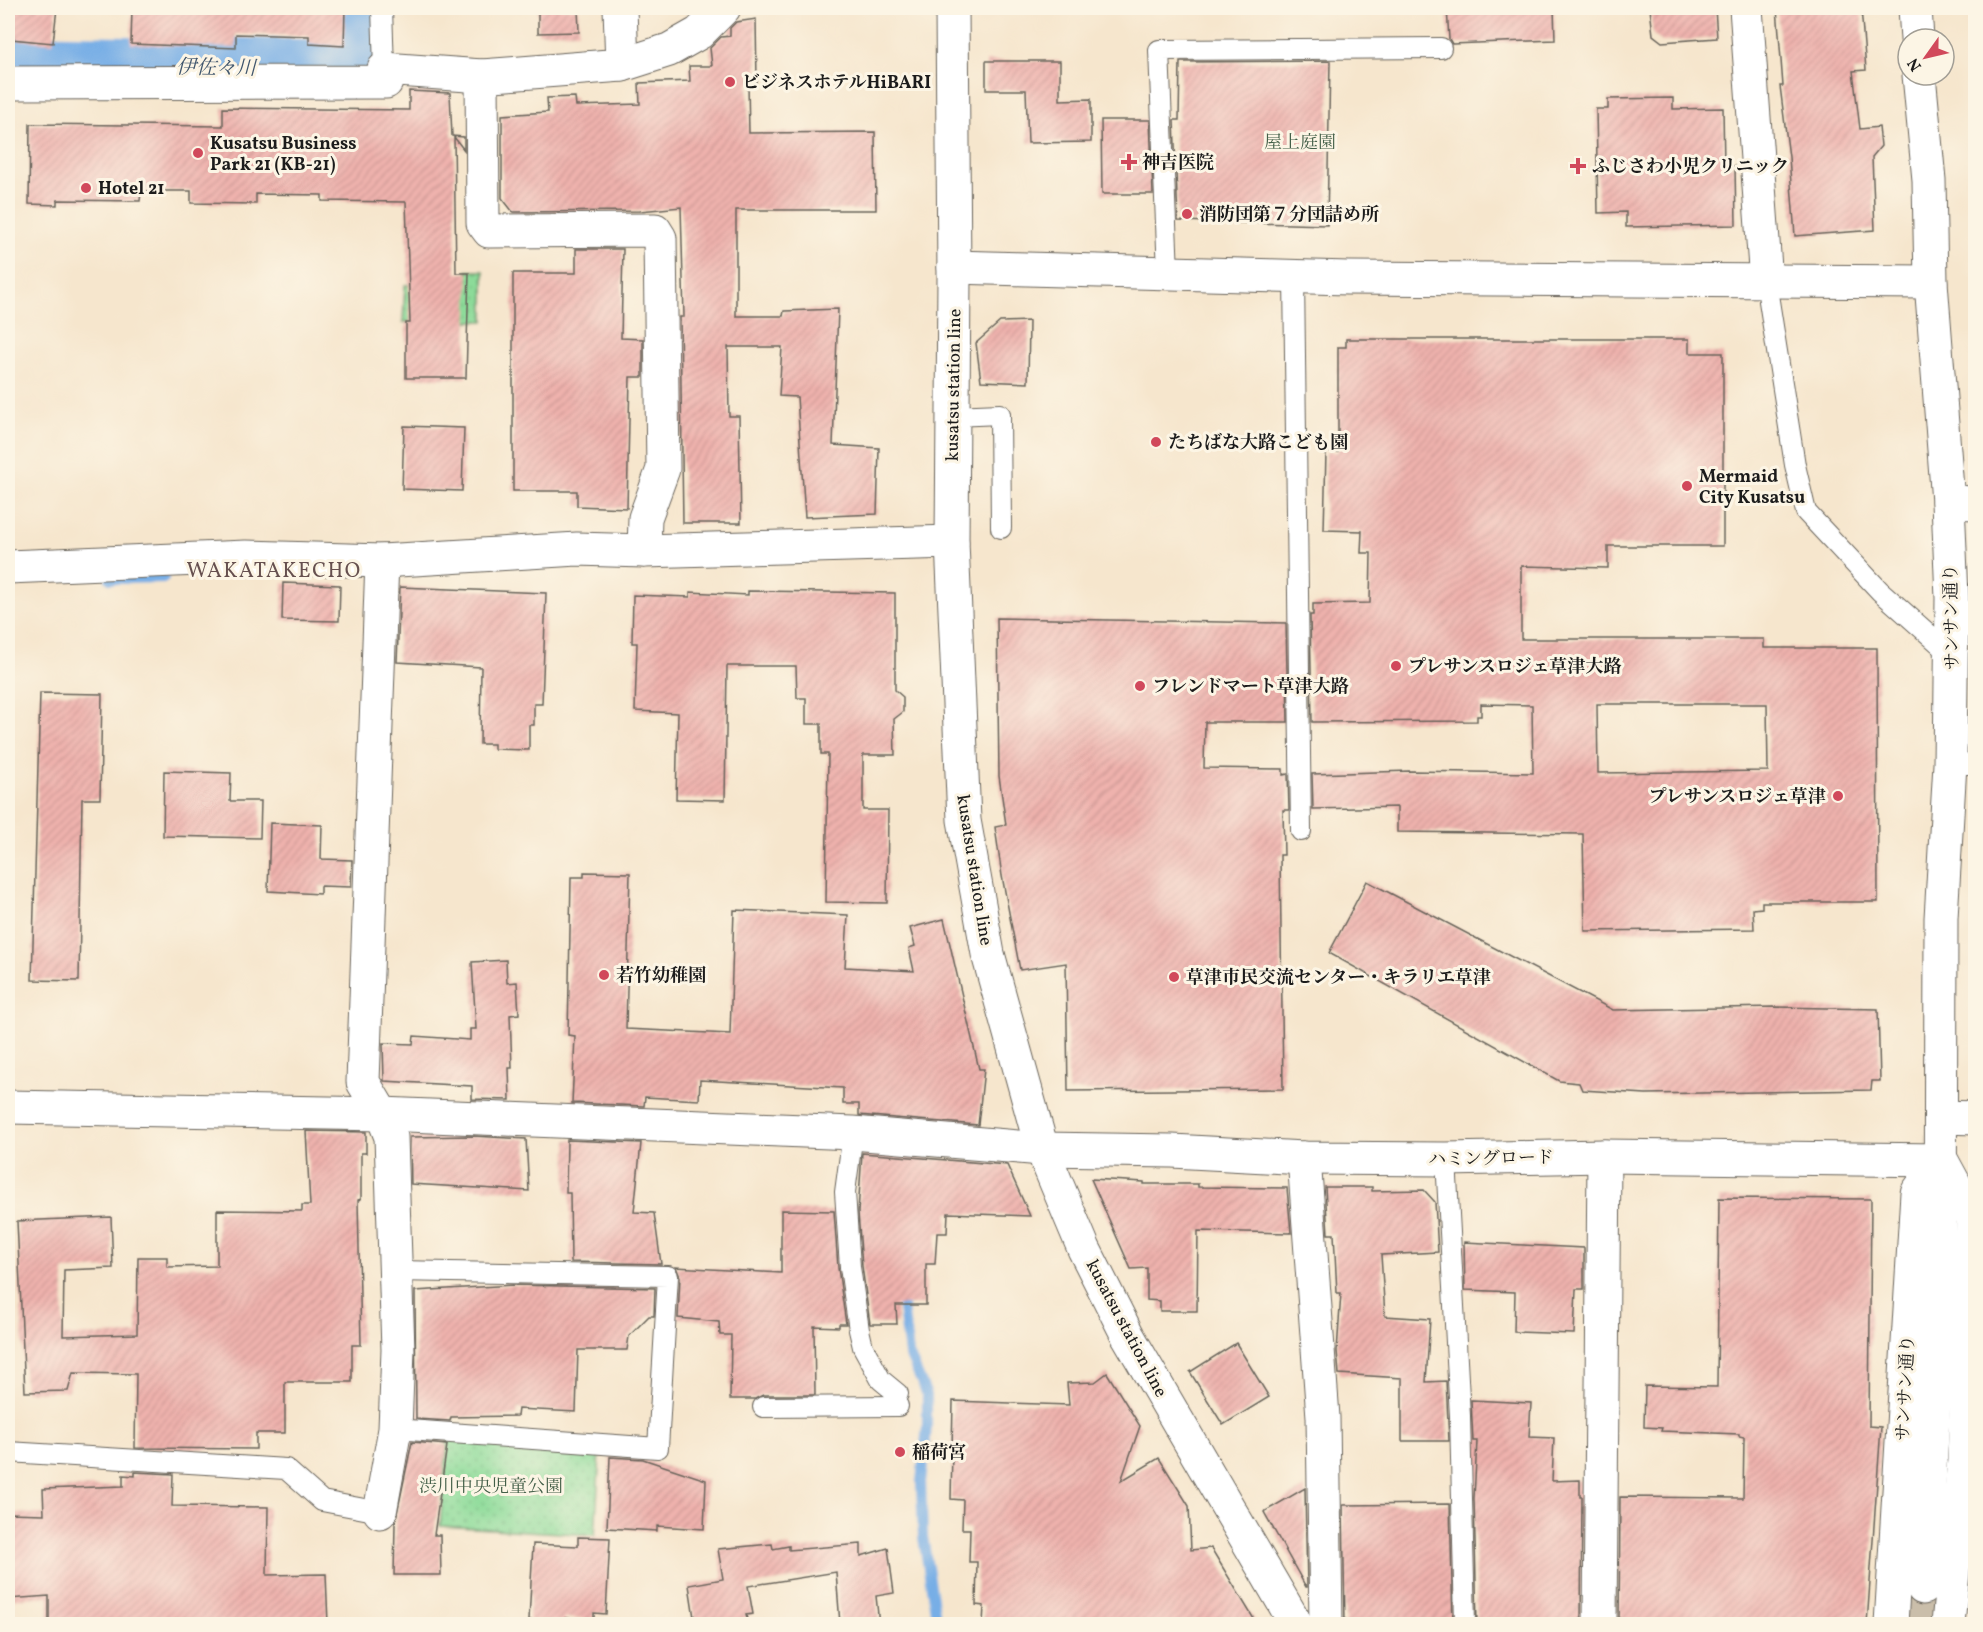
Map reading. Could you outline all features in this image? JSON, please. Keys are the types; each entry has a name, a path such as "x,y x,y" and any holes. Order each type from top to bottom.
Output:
{"street":[{"path":"620,8 622,65"},
{"path":"8,84 386,82 384,69 482,75 622,65 669,50 699,33 724,8"},
{"name":"kusatsu station line","path":"952,8 954,267 952,542 964,820 988,954 1042,1149 1084,1249 1128,1336 1296,1624"},
{"path":"1746,8 1766,282"},
{"path":"1915,8 1916,27"},
{"path":"482,75 483,223 489,231 656,230 660,238 663,469 645,518 644,551"},
{"name":"サンサン通り","path":"1891,1624 1917,1193 1941,1160 1941,918 1963,764 1951,654 1962,502 1931,282 1929,180 1920,87"},
{"path":"954,267 1294,277 1931,282"},
{"path":"8,567 246,557 382,561 577,549 644,551 952,542"},
{"path":"380,1512 394,1429 398,1350 391,1137 382,1114 363,1082 382,561"},
{"name":"ハミングロード","path":"8,1107 382,1114 853,1133 1042,1149 1172,1151 1304,1158 1446,1159 1604,1156 1941,1160"},
{"path":"1942,1117 1976,1118"},
{"path":"1600,1624 1604,1156"},
{"path":"1304,1158 1323,1417 1326,1624"},
{"path":"1923,1588 1940,1299 1941,1160"},
{"path":"1941,1160 1973,1218 1964,1460 1948,1624"}],"lane":[{"path":"382,8 384,69"},
{"path":"1168,273 1159,50 1441,48"},
{"path":"1294,277 1301,831"},
{"path":"1766,282 1795,465 1806,512 1880,591 1951,654"},
{"path":"952,416 1000,414 1001,528"},
{"path":"763,1407 898,1400 881,1380 863,1347 859,1330 850,1267 845,1192 853,1133"},
{"path":"1446,1159 1460,1416 1465,1624"},
{"path":"394,1429 658,1448 668,1276 396,1270"},
{"path":"8,1452 286,1469 322,1501 380,1512"}],"green space":[{"path":"467,271 484,271 484,321 403,322 405,285 467,285"},
{"name":"渋川中央児童公園","path":"448,1439 600,1452 595,1535 440,1526"}],"building":[{"path":"13,8 57,8 53,43 11,39"},
{"path":"132,8 345,8 344,46 309,44 309,36 236,34 236,48 131,44"},
{"path":"538,8 578,8 579,32 538,33"},
{"path":"1447,8 1554,8 1555,40 1452,44 1449,39"},
{"path":"1650,8 1715,8 1717,38 1662,42 1653,35"},
{"path":"1777,8 1861,8 1866,70 1853,71 1860,129 1879,127 1881,146 1872,157 1875,230 1795,236 1789,157 1780,86 1783,86"},
{"path":"756,19 757,82 748,84 749,133 875,132 876,210 736,210 736,316 783,316 784,311 838,309 833,445 879,448 877,514 805,517 797,397 779,396 782,347 728,347 729,416 739,416 741,523 683,523 680,317 684,317 681,207 640,211 513,212 502,198 502,115 548,112 547,98 575,97 576,106 640,104 639,83 690,81 689,66 712,66 710,48 721,37 730,36 730,28 736,22"},
{"path":"986,61 1060,61 1060,100 1091,99 1091,142 1028,143 1026,90 986,90"},
{"path":"1330,61 1327,225 1178,221 1174,120 1179,120 1180,62"},
{"path":"409,91 450,93 452,136 464,137 464,150 454,137 456,273 469,273 466,378 406,378 406,323 410,323 406,202 322,201 322,195 256,194 256,204 191,203 191,191 141,191 140,201 57,200 57,205 29,204 30,124 223,126 223,108 409,110"},
{"path":"1673,98 1673,109 1723,108 1724,166 1735,166 1736,225 1626,227 1626,212 1598,213 1596,109 1608,109 1608,99"},
{"path":"1101,120 1150,120 1153,194 1102,194"},
{"path":"576,249 623,249 621,338 643,339 643,377 630,377 627,508 577,506 577,491 513,491 513,273 576,273"},
{"path":"1029,321 1028,383 981,381 976,343 1000,322"},
{"path":"1346,339 1689,339 1689,353 1723,353 1723,546 1608,546 1608,568 1521,566 1521,639 1764,639 1764,648 1877,648 1878,902 1762,902 1762,908 1753,909 1754,929 1585,931 1583,834 1397,832 1397,807 1313,809 1312,774 1410,771 1533,773 1532,705 1481,704 1481,716 1477,716 1477,721 1312,722 1310,615 1313,615 1313,604 1370,603 1371,553 1361,553 1362,531 1324,530 1326,452 1338,452 1338,347 1346,347","holes":["1597,704 1767,704 1768,771 1598,773"]},
{"path":"404,426 464,428 462,491 402,489"},
{"path":"283,583 340,585 339,621 282,620"},
{"path":"400,587 546,593 542,704 534,704 534,725 529,725 529,750 494,749 494,744 480,744 481,667 397,662"},
{"path":"748,591 895,593 895,690 903,697 903,712 894,719 895,755 863,755 863,810 888,810 887,903 826,902 828,754 821,754 821,724 806,724 806,698 797,698 796,666 727,666 725,800 676,799 678,713 635,711 637,643 632,643 633,595 690,597 690,592 748,595"},
{"path":"997,618 1286,623 1288,722 1205,722 1204,768 1283,769 1283,775 1288,774 1289,810 1283,810 1284,855 1280,855 1283,1089 1068,1091 1066,963 1020,970 1002,876 995,827 1006,825 999,776"},
{"path":"40,693 102,694 100,799 82,799 79,981 32,980"},
{"path":"164,771 231,773 230,801 261,801 260,838 163,836"},
{"path":"270,823 322,825 321,859 352,860 351,887 320,886 320,894 268,891"},
{"path":"584,872 630,873 626,1029 730,1034 734,910 848,915 845,967 914,971 909,948 915,946 910,928 944,919 979,1069 984,1069 978,1125 859,1115 859,1104 843,1104 843,1088 700,1080 699,1100 645,1097 644,1106 572,1103 575,1036 568,1035 571,877 584,877"},
{"path":"1367,881 1613,1010 1775,1007 1878,1009 1880,1081 1872,1081 1871,1090 1646,1094 1582,1090 1579,1083 1559,1081 1329,953"},
{"path":"506,960 507,983 517,982 519,1014 510,1015 512,1068 509,1068 510,1100 472,1099 472,1086 384,1081 383,1043 413,1044 414,1036 470,1040 470,1029 476,1029 472,962"},
{"path":"306,1131 366,1132 366,1153 361,1153 361,1199 358,1200 361,1345 352,1345 352,1382 285,1382 285,1433 256,1433 256,1449 135,1448 136,1374 73,1373 68,1391 25,1392 17,1221 111,1217 113,1268 64,1270 63,1336 137,1334 138,1257 167,1257 167,1267 217,1266 217,1210 302,1211 302,1205 310,1205"},
{"path":"473,1136 526,1139 529,1191 411,1184 410,1137"},
{"path":"567,1140 641,1143 634,1212 654,1213 661,1264 571,1262 570,1193 566,1193"},
{"path":"862,1153 1007,1165 1030,1216 948,1213 947,1233 937,1233 935,1264 926,1264 926,1305 896,1305 897,1324 870,1324 858,1212"},
{"path":"1091,1179 1144,1182 1144,1184 1198,1184 1198,1187 1287,1188 1291,1233 1198,1231 1197,1311 1160,1311 1160,1301 1147,1300 1147,1268 1131,1269"},
{"path":"1325,1187 1372,1187 1372,1191 1424,1190 1435,1202 1438,1252 1381,1255 1385,1316 1430,1319 1426,1382 1446,1381 1449,1441 1402,1441 1402,1378 1339,1374 1337,1351 1341,1293 1337,1293 1334,1234 1328,1234"},
{"path":"1719,1198 1871,1199 1869,1426 1881,1427 1867,1624 1619,1624 1620,1497 1743,1498 1744,1437 1739,1434 1661,1431 1662,1428 1644,1427 1645,1386 1717,1387"},
{"path":"781,1210 834,1211 838,1268 846,1324 839,1324 839,1327 814,1326 815,1395 763,1395 755,1399 730,1399 731,1335 720,1335 719,1322 678,1318 680,1277 676,1267 781,1273"},
{"path":"1464,1242 1584,1248 1584,1289 1576,1289 1574,1334 1514,1332 1515,1292 1465,1290"},
{"path":"513,1285 655,1288 654,1316 649,1316 629,1336 627,1350 578,1350 576,1412 518,1409 517,1416 451,1417 450,1421 416,1419 415,1291"},
{"path":"1236,1343 1269,1397 1223,1425 1190,1372"},
{"path":"1107,1373 1140,1426 1121,1481 1159,1458 1189,1506 1191,1550 1211,1548 1257,1624 983,1624 984,1606 976,1605 977,1562 969,1562 970,1529 962,1529 963,1500 951,1499 953,1401 1069,1405 1067,1383 1095,1382"},
{"path":"1471,1400 1531,1403 1529,1437 1554,1438 1552,1481 1580,1480 1580,1497 1582,1497 1581,1624 1477,1624 1474,1498 1477,1441 1473,1441"},
{"path":"412,1442 447,1445 434,1535 440,1535 441,1575 394,1575 395,1523"},
{"path":"610,1457 643,1459 706,1480 704,1529 657,1526 657,1531 607,1528"},
{"path":"135,1472 173,1474 172,1506 268,1507 267,1575 326,1574 328,1624 178,1621 178,1624 49,1624 49,1596 8,1599 8,1513 44,1514 43,1489 123,1486 123,1475 135,1476"},
{"path":"1305,1488 1307,1587 1264,1512"},
{"path":"1450,1504 1453,1624 1345,1624 1343,1505"},
{"path":"578,1537 610,1538 606,1614 594,1613 594,1620 565,1618 565,1622 529,1620 533,1544 578,1546"},
{"path":"772,1544 773,1549 789,1546 789,1550 861,1544 861,1556 888,1548 894,1593 876,1596 879,1624 840,1624 836,1572 748,1586 753,1614 746,1615 748,1624 695,1624 689,1585 723,1579 718,1549"}],"waterway":[{"name":"伊佐々川","path":"8,63 362,69 362,8"},
{"path":"110,579 164,578"},
{"path":"901,1292 909,1354 927,1395 927,1427 921,1482 923,1537 937,1624"}],"tunnel":[{"path":"1920,1624 1923,1588"}],"place":[{"name":"ビジネスホテルHiBARI","path":"730,82"},
{"name":"Kusatsu Business Park 21 (KB-21)","path":"198,153"},
{"name":"神吉医院","path":"1129,162"},
{"name":"ふじさわ小児クリニック","path":"1578,166"},
{"name":"Hotel 21","path":"86,188"},
{"name":"消防団第７分団詰め所","path":"1187,214"},
{"name":"たちばな大路こども園","path":"1156,442"},
{"name":"Mermaid City Kusatsu","path":"1687,486"},
{"name":"プレサンスロジェ草津大路","path":"1396,666"},
{"name":"フレンドマート草津大路","path":"1140,686"},
{"name":"プレサンスロジェ草津","path":"1838,796"},
{"name":"若竹幼稚園","path":"604,975"},
{"name":"草津市民交流センター・キラリエ草津","path":"1174,977"},
{"name":"稲荷宮","path":"900,1452"}],"district":[{"name":"WAKATAKECHO","path":"274,570"}],"park label":[{"name":"屋上庭園","path":"1300,142"}]}
